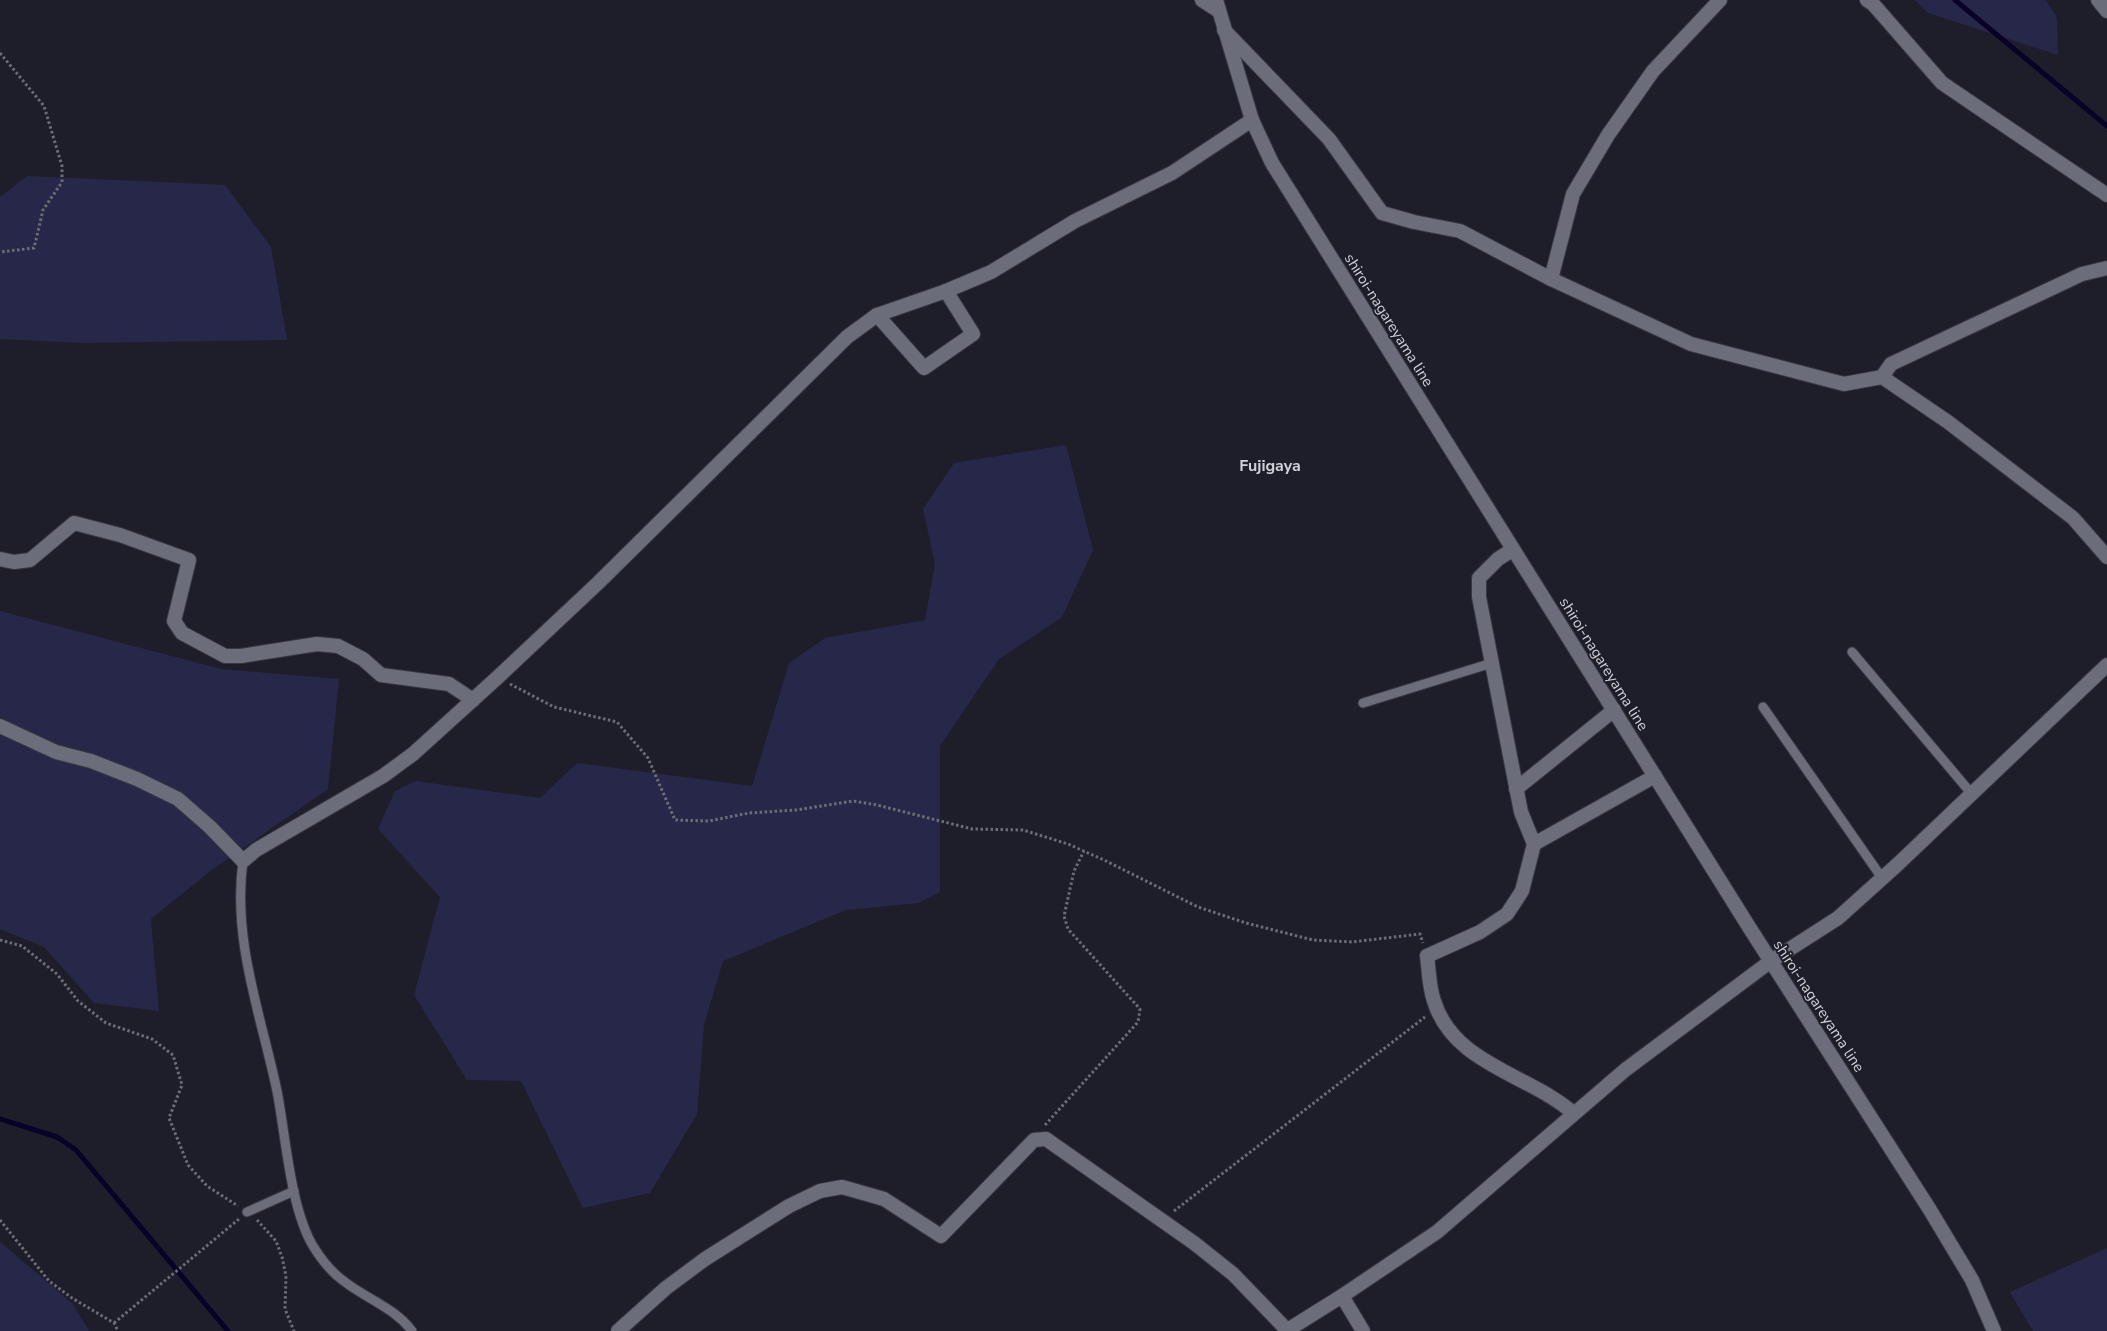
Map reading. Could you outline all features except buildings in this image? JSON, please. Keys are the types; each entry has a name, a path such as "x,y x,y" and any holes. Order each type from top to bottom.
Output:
{"street":[{"path":"1202,0 1218,6"},
{"path":"1551,279 1573,194 1608,135 1653,71 1720,0"},
{"path":"1867,0 1873,4 1942,83 2107,195"},
{"path":"2098,0 2107,11"},
{"name":"shiroi-nagareyama line","path":"1218,6 1252,120 1272,163 1770,961 1930,1210 1972,1280 1994,1331"},
{"path":"1224,30 1329,139 1382,213 1414,222 1460,231 1551,279 1691,344 1844,384 1882,377 1948,422 2073,518 2107,557"},
{"path":"0,726 56,752 137,778 178,799 210,826 243,861 256,850 382,776 413,754 598,583 847,337 877,315 946,291 992,272 1076,221 1172,173 1252,120"},
{"path":"1882,377 1891,364 2082,274 2107,268"},
{"path":"877,315 924,368 973,334 946,291"},
{"path":"0,559 14,562 30,560 74,522 120,535 189,560 174,621 182,633 224,656 241,656 317,644 338,646 363,659 380,675 449,684 473,700"},
{"path":"1512,550 1498,559 1479,578 1479,597 1521,812 1534,844 1522,891 1507,914 1480,932 1427,956 1434,1001 1442,1018 1460,1043 1488,1063 1561,1102 1573,1113"},
{"path":"618,1331 666,1288 705,1259 789,1206 820,1190 842,1187 884,1199 941,1236 1034,1140 1046,1139 1194,1243 1233,1274 1287,1331 1437,1232 1625,1070 1770,961 1838,918 2107,665"},
{"path":"1516,789 1614,710"},
{"path":"1534,844 1655,776"},
{"path":"1342,1296 1363,1331"}],"lane":[{"path":"1852,652 1971,793"},
{"path":"1363,703 1492,663"},
{"path":"1763,707 1882,878"},
{"path":"243,861 239,899 245,954 276,1090 300,1216 312,1245 330,1268 344,1282 404,1321 412,1331"},
{"path":"247,1212 294,1191"}],"path":[{"path":"0,53 44,106 62,166 62,182 43,210 34,248 0,252"},
{"path":"498,677 554,707 617,722 648,758 675,820 709,821 749,813 796,810 853,801 878,805 972,829 1023,830 1068,844 1198,907 1246,923 1314,940 1352,942 1420,934 1427,956"},
{"path":"1040,1140 1043,1127 1138,1022 1140,1009 1068,929 1064,916 1074,871 1084,851"},
{"path":"0,940 22,946 57,974 78,1001 106,1023 152,1039 173,1055 182,1085 169,1118 188,1165 207,1186 247,1212 264,1226 276,1241 286,1276 285,1308 294,1331"},
{"path":"1162,1220 1437,1008"},
{"path":"114,1323 171,1273 184,1265 247,1212"},
{"path":"0,1220 49,1281 79,1303 114,1323 118,1331"}],"shaded area":[{"path":"1915,0 2046,0 2057,18 2058,55 1928,13"},
{"path":"27,176 225,185 271,247 287,340 81,343 0,339 0,197"},
{"path":"1066,445 1093,550 1062,617 999,659 940,746 940,892 919,903 846,910 723,961 704,1025 697,1114 650,1193 583,1208 521,1081 467,1080 414,995 440,897 378,829 395,791 416,781 540,798 577,763 752,786 789,663 825,638 925,620 935,564 923,509 954,463"},
{"path":"0,611 221,669 339,679 328,789 209,872 151,919 159,1011 94,1003 44,947 0,929"},
{"path":"0,1242 72,1303 89,1331 0,1331"},
{"path":"2107,1248 2107,1331 2033,1331 2010,1292"}],"waterway":[{"path":"1955,0 2107,126"},
{"path":"0,1119 57,1137 76,1150 228,1331"}],"district":[{"name":"Fujigaya","path":"1270,466"}]}
